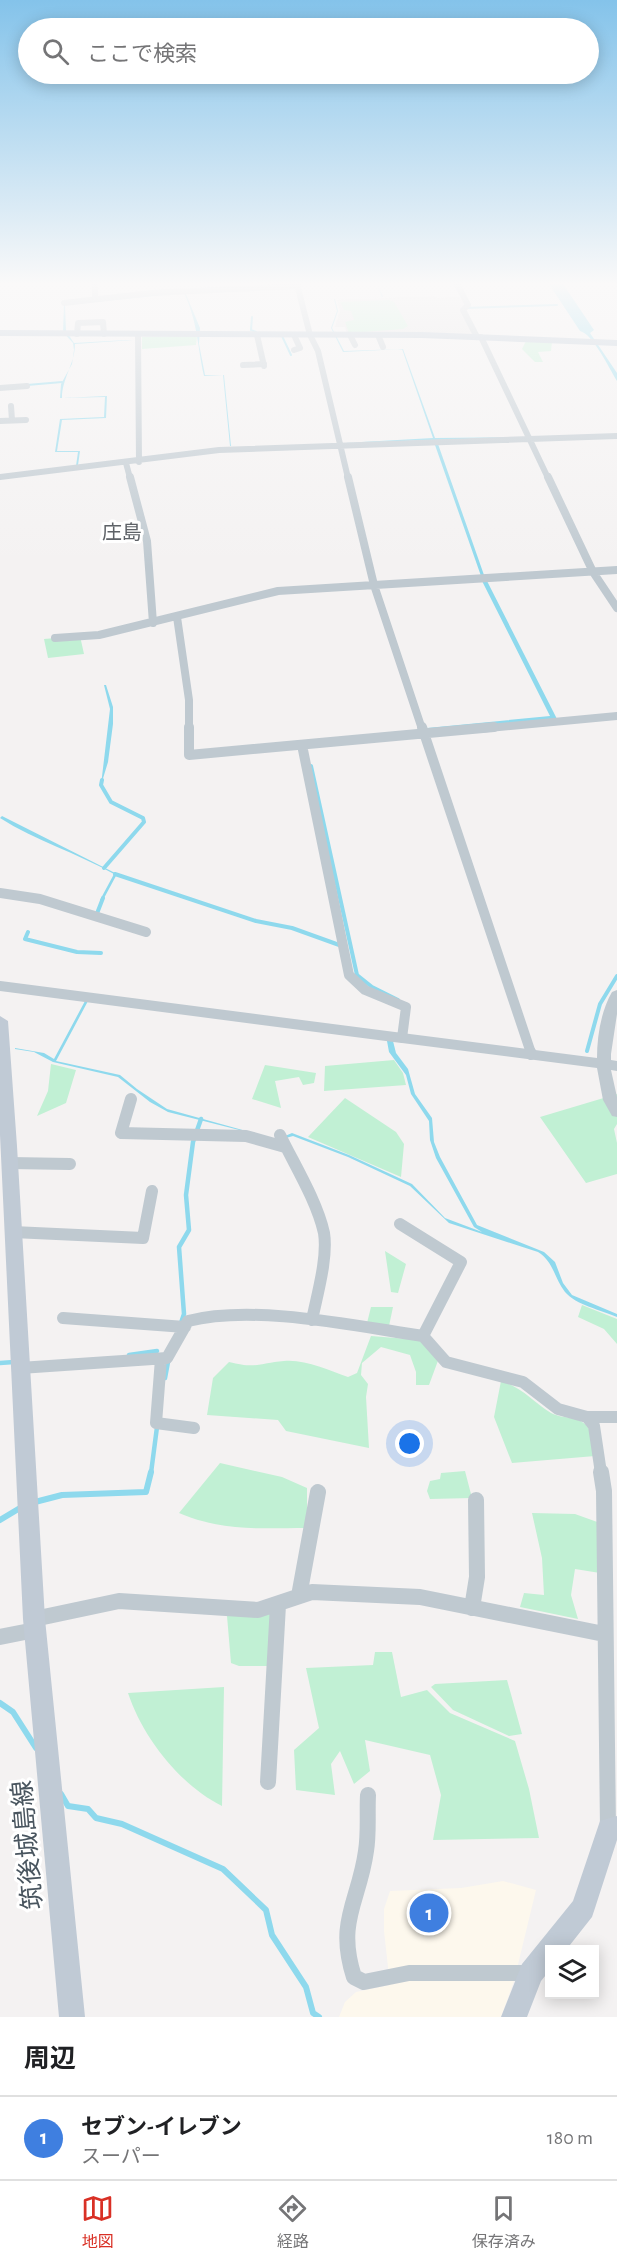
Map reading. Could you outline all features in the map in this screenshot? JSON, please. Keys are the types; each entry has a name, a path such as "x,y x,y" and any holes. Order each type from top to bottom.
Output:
{"main road":[{"name":"筑後城島線","path":"0,1021 35,1625 72,2017"},
{"path":"554,1945 583,1908 612,1828"},
{"path":"513,2017 531,1973 545,1956"}],"street":[{"path":"138,378 139,462"},
{"path":"325,378 374,585 531,1054"},
{"path":"499,378 593,572 617,609"},
{"path":"0,388 27,386"},
{"path":"11,406 12,420"},
{"path":"0,421 26,420"},
{"path":"0,477 139,462 219,450 617,436"},
{"path":"126,463 147,541 153,623"},
{"path":"56,638 99,635 278,591 617,570"},
{"path":"177,617 189,700 189,755 617,716"},
{"path":"302,745 349,975 365,990 406,1007 402,1038"},
{"path":"0,893 40,899 146,932"},
{"path":"0,986 610,1065"},
{"path":"617,995 610,1009 610,1065 613,1106 617,1112"},
{"path":"131,1099 121,1132 246,1136 265,1139 285,1147"},
{"path":"280,1135 316,1210 324,1234 322,1272 312,1320"},
{"path":"10,1163 70,1164"},
{"path":"13,1232 59,1233 92,1238 143,1238 152,1191"},
{"path":"400,1224 461,1262 423,1336"},
{"path":"20,1368 167,1358 188,1320 211,1315 312,1320 423,1336 446,1362 523,1382 558,1409 587,1417 617,1417"},
{"path":"63,1318 185,1326"},
{"path":"161,1359 156,1423 162,1426 186,1425 194,1428"},
{"path":"587,1417 594,1426 604,1491 604,1634 612,1828"},
{"path":"299,1596 318,1492"},
{"path":"472,1608 478,1560 476,1500"},
{"path":"0,1637 119,1601 258,1610 312,1592 420,1597 604,1634"},
{"path":"268,1782 278,1605"},
{"path":"368,1795 366,1851 347,1922 347,1954 354,1977 364,1982 409,1973 531,1973"}],"shaded area":[{"path":"503,1881 536,1890 514,1981 501,2017 339,2017 345,2002 356,1992 390,1985 384,1909 390,1891 461,1888"}],"green space":[{"path":"80,636 84,654 48,658 44,639"},
{"path":"394,1060 403,1073 406,1085 324,1091 325,1066"},
{"path":"51,1064 76,1070 66,1103 37,1116 48,1091"},
{"path":"265,1065 316,1073 314,1083 303,1085 299,1077 275,1081 281,1108 252,1099"},
{"path":"617,1094 617,1124 614,1129 617,1143 617,1174 586,1183 540,1117"},
{"path":"345,1098 396,1132 404,1144 401,1177 308,1137"},
{"path":"385,1251 406,1264 398,1293 391,1292"},
{"path":"582,1305 617,1319 617,1344 604,1329 578,1317"},
{"path":"371,1307 393,1307 389,1326 367,1323"},
{"path":"371,1336 420,1340 439,1358 429,1385 416,1385 416,1372 410,1355 381,1347 362,1363 361,1375 368,1384 366,1397 369,1448 286,1431 278,1420 207,1415 213,1378 229,1362 252,1365 284,1361 300,1362 348,1377 357,1373"},
{"path":"501,1381 521,1391 551,1413 583,1422 590,1432 595,1456 512,1463 494,1417"},
{"path":"220,1463 282,1477 307,1488 307,1528 227,1526 179,1513"},
{"path":"465,1471 472,1498 430,1499 427,1491 430,1481 440,1479 441,1473"},
{"path":"532,1513 575,1514 600,1523 600,1573 575,1569 571,1595 578,1619 520,1607 524,1593 544,1595 542,1558"},
{"path":"273,1613 270,1666 239,1666 231,1663 227,1616"},
{"path":"375,1652 392,1652 401,1697 427,1690 450,1713 515,1741 529,1789 539,1838 433,1840 441,1795 430,1755 365,1740 370,1771 354,1784 340,1751 331,1764 335,1795 296,1790 294,1750 319,1728 306,1668 373,1665"},
{"path":"507,1680 522,1734 509,1736 453,1710 431,1687 435,1684"},
{"path":"224,1687 222,1806 192,1786 165,1758 143,1727 128,1693"}],"water":[{"path":"66,378 64,384 62,398 60,398 61,384"},
{"path":"223,378 231,446 230,446"},
{"path":"412,378 435,438 524,437 344,443 433,438"},
{"path":"107,396 106,418 62,420 57,451 80,451 78,465 123,461 76,466 78,452 55,452 60,419 104,417 105,397 64,398"},
{"path":"438,444 484,575 481,576 435,445"},
{"path":"482,581 487,581 557,719 428,730 427,728 550,716"},
{"path":"104,685 106,685 113,707 113,724 108,762 101,785 110,709"},
{"path":"2,816 117,874 103,900 100,900 114,874 28,834 0,818"},
{"path":"85,1001 88,1001 56,1061 120,1075 167,1109 275,1139 168,1112 150,1102 118,1077 53,1062 34,1052 15,1049 44,1053 54,1059"},
{"path":"387,1041 393,1041 396,1053 408,1069 415,1094 432,1118 434,1142 440,1157 477,1225 544,1252 555,1262 563,1283 572,1295 617,1314 617,1317 570,1297 561,1287 551,1265 538,1252 449,1223 410,1186 348,1157 293,1136 286,1138 285,1136 292,1133 349,1155 412,1184 445,1218 482,1232 474,1227 436,1158 430,1140 429,1121 411,1094 406,1075 389,1052"}],"waterway":[{"path":"27,385 62,382"},
{"path":"311,766 357,975 372,987 398,1000"},
{"path":"102,780 101,785 111,802 143,818 144,822 104,868"},
{"path":"115,874 256,921 292,928 342,946"},
{"path":"96,916 103,898"},
{"path":"28,932 25,939 77,952 101,953"},
{"path":"587,1051 600,1004 617,976"},
{"path":"181,1323 184,1314 179,1247 189,1230 186,1195 193,1142 201,1119"},
{"path":"129,1355 157,1351"},
{"path":"0,1363 14,1362"},
{"path":"165,1378 168,1362"},
{"path":"151,1473 157,1427"},
{"path":"35,1502 62,1495 146,1492 151,1472"},
{"path":"0,1520 20,1508"},
{"path":"0,1703 13,1712 36,1748"},
{"path":"61,1794 68,1806 88,1809 96,1818 122,1824 223,1869 266,1910 272,1935 306,1987 313,2013 319,2017"}],"place":[{"name":"セブン-イレブン","path":"429,1913"}],"district":[{"name":"庄島","path":"122,533"}]}
